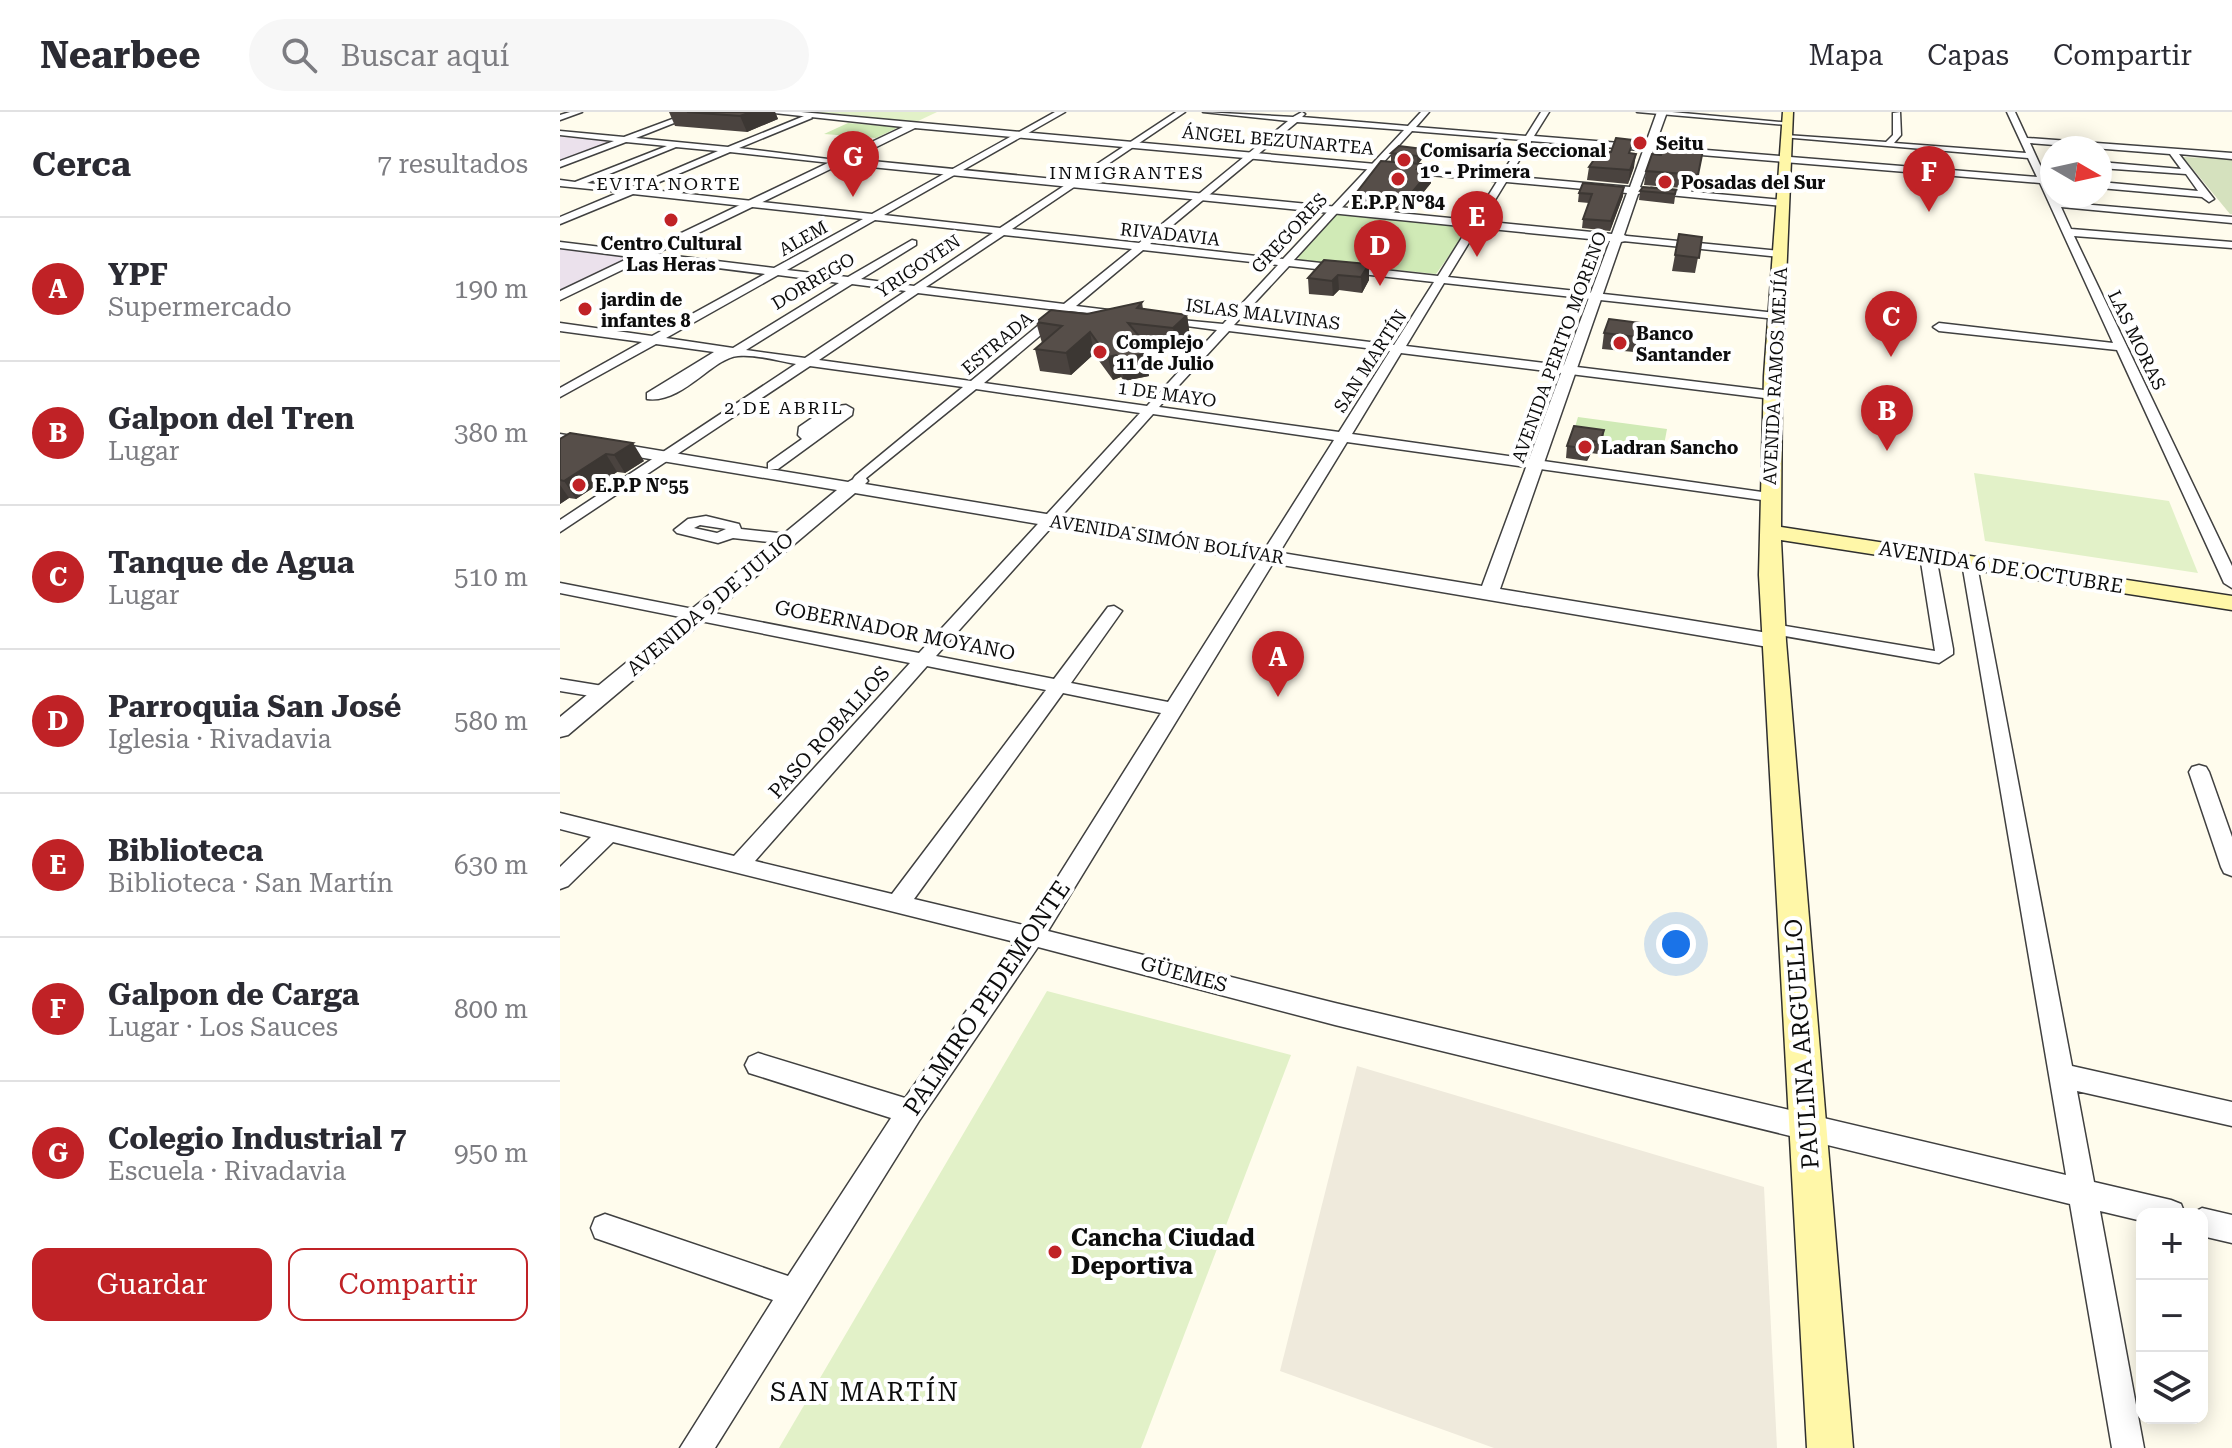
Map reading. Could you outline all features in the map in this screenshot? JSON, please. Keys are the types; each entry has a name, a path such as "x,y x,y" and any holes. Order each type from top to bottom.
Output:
{"main road":[{"name":"AVENIDA RAMOS MEJÍA","path":"1773,635 1769,497 1787,118"},
{"name":"AVENIDA 6 DE OCTUBRE","path":"1770,532 2232,603"},
{"name":"PAULINA ARGUELLO","path":"1773,635 1830,1448"}],"street":[{"path":"560,118 578,112"},
{"path":"560,164 698,112"},
{"name":"ÁNGEL BEZUNARTEA","path":"770,112 1783,203"},
{"path":"560,296 941,112"},
{"name":"ALEM","path":"560,393 1061,112"},
{"name":"YRIGOYEN","path":"560,527 1181,112"},
{"path":"1207,112 2040,180"},
{"name":"ESTRADA","path":"856,483 1304,112"},
{"name":"GREGORES","path":"1051,516 1425,112"},
{"name":"SAN MARTÍN","path":"1272,552 1545,112"},
{"path":"1641,112 1787,118"},
{"name":"LAS MORAS","path":"2011,112 2040,166"},
{"name":"AVENIDA PERITO MORENO","path":"1500,590 1602,297 1629,239 1639,190 1666,113"},
{"path":"1888,145 1897,135 1897,113"},
{"path":"560,221 809,116"},
{"path":"560,133 1780,254"},
{"path":"1786,137 2036,159"},
{"path":"2024,140 2232,156"},
{"path":"560,191 676,145"},
{"path":"2172,151 2230,222"},
{"path":"2112,166 2188,172"},
{"name":"RIVADAVIA","path":"560,183 1776,316"},
{"path":"2112,186 2205,194"},
{"name":"LAS MORAS","path":"2056,208 2232,583"},
{"path":"2093,208 2230,222"},
{"path":"2065,232 2232,245"},
{"name":"DORREGO","path":"732,351 720,354 652,396 665,394 912,243"},
{"path":"560,245 1135,316"},
{"name":"ISLAS MALVINAS","path":"1148,318 1772,395"},
{"name":"1 DE MAYO","path":"560,327 1769,497"},
{"path":"1939,327 2121,347"},
{"name":"AVENIDA SIMÓN BOLÍVAR","path":"560,431 670,453 1773,635"},
{"path":"773,466 812,438"},
{"name":"AVENIDA SIMÓN BOLÍVAR","path":"560,439 773,466 856,483"},
{"name":"AVENIDA PERITO MORENO","path":"1525,541 1543,465"},
{"name":"AVENIDA 9 DE JULIO","path":"560,729 856,483"},
{"name":"PASO ROBALLOS","path":"738,866 1051,516"},
{"path":"732,533 788,539"},
{"name":"PALMIRO PEDEMONTE","path":"696,1448 910,1112 1032,937 1272,552"},
{"path":"1773,635 1939,657 1944,654 1944,649 1928,556"},
{"path":"1970,563 2128,1448"},
{"name":"GOBERNADOR MOYANO","path":"560,588 1174,709"},
{"path":"897,905 1114,611"},
{"path":"560,685 603,692"},
{"path":"2199,772 2232,867"},
{"name":"GÜEMES","path":"560,821 1335,1014 2146,1208"},
{"path":"560,880 609,833"},
{"path":"758,1065 910,1112"},
{"path":"2061,1075 2232,1114"},
{"path":"2208,1223 2232,1229"},
{"path":"605,1228 794,1293"}],"shaded area":[{"path":"560,133 625,140 560,164"},
{"path":"560,245 644,255 560,296"},
{"path":"1357,1066 1764,1187 1777,1448 1494,1448 1280,1371"}],"green space":[{"path":"791,112 937,112 914,123"},
{"path":"848,123 897,128 876,138 824,134"},
{"path":"2183,157 2232,159 2232,214 2230,214"},
{"path":"1339,212 1468,225 1469,228 1436,274 1299,260 1298,257"},
{"path":"1578,417 1667,429 1663,450 1572,437"},
{"path":"1974,473 2169,501 2198,573 1985,541"},
{"name":"Cancha Ciudad Deportiva","path":"1047,991 1291,1055 1141,1448 779,1448"}],"building":[{"path":"687,112 751,112 740,116"},
{"path":"1616,138 1634,140 1629,153 1636,154 1630,170 1589,167 1600,151 1611,152"},
{"path":"1665,142 1684,143 1682,149 1703,150 1698,175 1646,171 1652,154 1661,155"},
{"path":"1399,146 1423,149 1417,156 1391,153"},
{"path":"1381,161 1421,164 1417,169 1431,170 1408,197 1357,192"},
{"path":"1583,183 1624,187 1611,221 1583,219 1592,194 1579,193"},
{"path":"1643,187 1676,190 1675,194 1640,191"},
{"path":"1679,234 1702,237 1699,258 1675,255"},
{"path":"1586,254 1598,255 1590,278 1577,277"},
{"path":"1324,260 1369,264 1361,277 1338,275 1332,281 1308,278"},
{"path":"1142,302 1137,308 1187,315 1173,328 1128,323 1149,348 1141,350 1144,354 1120,359 1116,355 1108,357 1090,332 1066,353 1035,349 1062,326 1036,322 1051,310 1087,314"},
{"path":"1609,319 1641,323 1637,337 1604,333"},
{"path":"1574,426 1604,430 1600,442 1593,441 1589,449 1567,446"},
{"path":"570,433 633,443 614,455 606,454 564,481 560,480 560,439"}],"place":[{"name":"Seitu","path":"1640,143"},
{"name":"Comisaría Seccional 1º - Primera","path":"1404,160"},
{"name":"E.P.P N°84","path":"1398,179"},
{"name":"Posadas del Sur","path":"1665,182"},
{"name":"Colegio Industrial 7","path":"853,197"},
{"name":"Galpon de Carga","path":"1929,212"},
{"name":"Centro Cultural Las Heras","path":"671,220"},
{"name":"Biblioteca","path":"1477,257"},
{"name":"Parroquia San José","path":"1380,286"},
{"name":"jardin de infantes 8","path":"585,309"},
{"name":"Banco Santander","path":"1620,343"},
{"name":"Complejo 11 de Julio","path":"1100,352"},
{"name":"Tanque de Agua","path":"1891,357"},
{"name":"Ladran Sancho","path":"1585,447"},
{"name":"Galpon del Tren","path":"1887,451"},
{"name":"E.P.P N°55","path":"579,485"},
{"name":"YPF","path":"1278,697"},
{"name":"Cancha Ciudad Deportiva","path":"1055,1252"}],"district":[{"name":"INMIGRANTES","path":"1127,172"},
{"name":"EVITA NORTE","path":"669,183"},
{"name":"2 DE ABRIL","path":"784,407"},
{"name":"SAN MARTÍN","path":"865,1392"}]}
